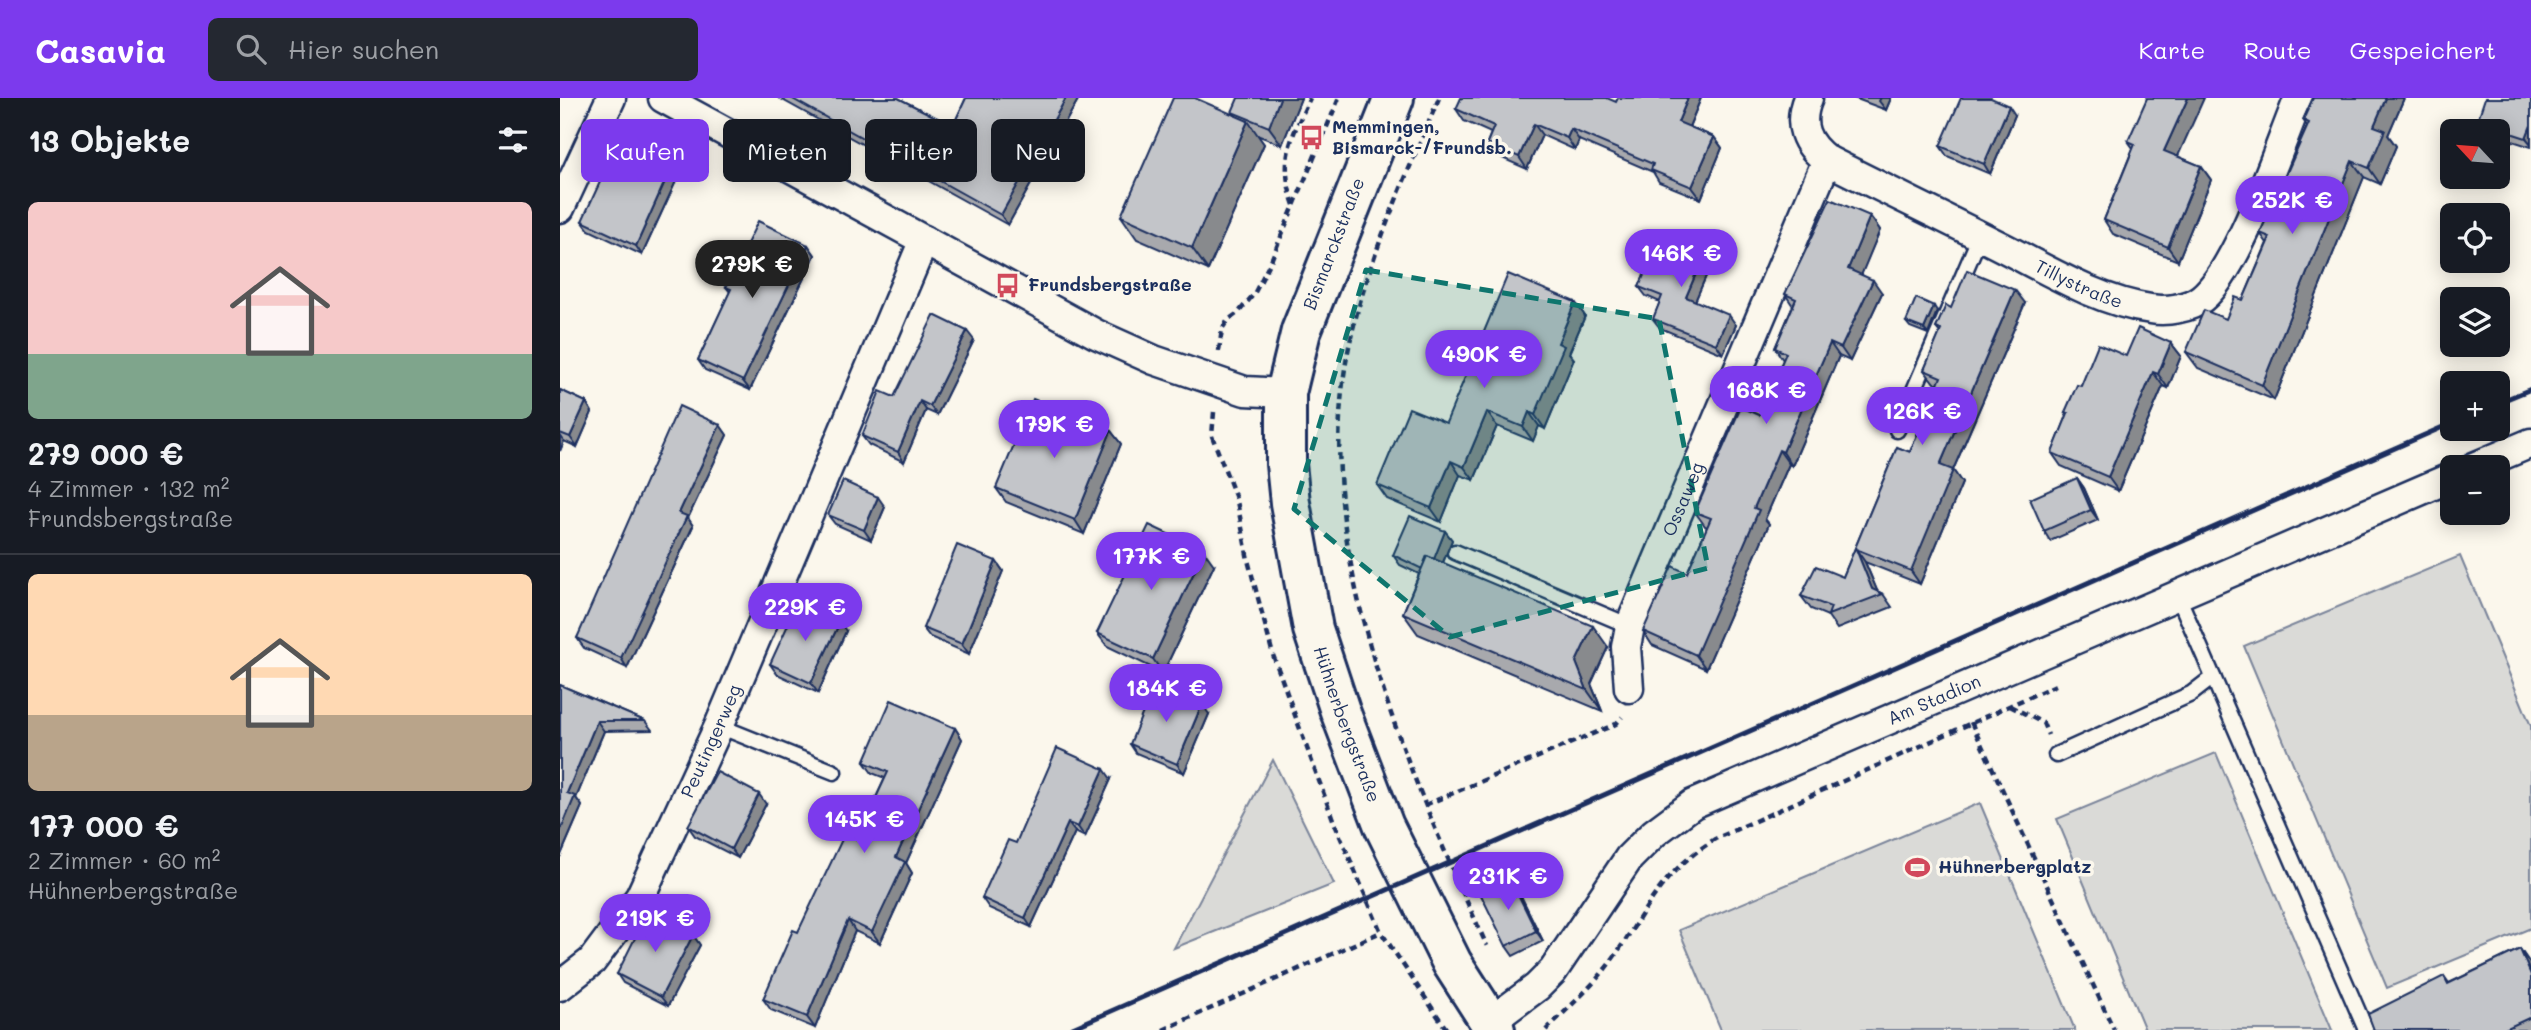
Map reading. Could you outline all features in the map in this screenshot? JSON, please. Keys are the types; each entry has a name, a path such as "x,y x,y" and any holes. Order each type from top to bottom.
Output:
{"street":[{"path":"560,208 611,98"},
{"path":"663,98 1096,334 1154,360 1245,391 1286,393"},
{"name":"Bismarckstraße","path":"1286,393 1301,331 1316,287 1394,98"},
{"name":"Tillystraße","path":"1808,98 1802,111 1803,130 1811,148 1827,160 2104,296 2153,310 2175,309 2199,300 2224,272 2299,98"},
{"name":"Ossaweg","path":"1629,688 1626,647 1630,626 1827,160"},
{"name":"Peutingerweg","path":"560,986 592,961 639,897 719,726 924,240"},
{"name":"Hühnerbergstraße","path":"1286,393 1286,464 1290,503 1313,629 1340,711 1384,826 1430,923 1492,1026"},
{"path":"2502,455 2531,443"},
{"name":"Am Stadion","path":"1492,1026 1553,971 1629,858 1654,833 1693,804 2440,482"}],"lane":[{"path":"1897,430 1980,236"},
{"path":"1455,552 1630,626"},
{"path":"2178,596 2366,1030"},
{"path":"2056,755 2191,694 2213,677"},
{"path":"719,726 834,772"}],"path":[{"path":"1310,98 1287,153 1285,169 1294,205 1339,98"},
{"path":"1438,98 1369,276 1350,342 1341,405 1340,466 1345,519 1361,607 1386,699 1425,805 1489,951"},
{"path":"1546,1030 1607,965 1659,886 1677,865 1695,852 1715,839 2069,679"},
{"path":"1425,805 1616,724 1627,711 1629,688"},
{"path":"2009,705 2043,723 2056,755"},
{"path":"1971,722 2114,1030"},
{"path":"1163,1030 1381,932 1447,1030"}],"highlighted area":[{"path":"1366,270 1659,319 1708,568 1450,637 1294,509"}],"shaded area":[{"path":"2460,556 2531,726 2531,928 2387,988 2244,646"},
{"path":"2216,753 2332,1030 2145,1030 2057,819"},
{"path":"1273,760 1334,884 1174,948"},
{"name":"Hühnerbergplatz","path":"1980,803 2075,1030 1721,1030 1679,930"}],"building":[{"path":"791,98 898,98 939,119 865,119 865,139 851,131 851,119 829,119"},
{"path":"966,98 1066,98 1054,119 991,119 991,182 1019,182 1001,215 942,182 977,182 977,119 956,119"},
{"path":"1173,98 1195,98 1248,121 1192,248 1121,216"},
{"path":"1238,98 1280,98 1269,127 1232,112"},
{"path":"1461,98 1607,98 1616,102 1618,98 1688,98 1678,122 1714,137 1692,187 1651,170 1653,164 1571,129 1567,138 1534,124 1519,157 1487,143 1494,126 1456,109"},
{"path":"1961,98 1991,98 2009,106 1984,164 1940,146"},
{"path":"2147,98 2188,98 2164,151 2201,166 2168,247 2104,220 2135,144 2128,141"},
{"path":"2313,98 2386,98 2374,126 2385,130 2369,168 2352,161 2262,385 2186,352 2204,310 2226,319 2235,297 2243,300 2270,237 2260,233 2309,123 2303,120"},
{"path":"2485,98 2531,98 2531,125 2526,138 2510,133 2510,119 2478,119"},
{"path":"600,182 665,182 636,246 582,221"},
{"path":"1830,199 1870,216 1848,269 1873,280 1841,348 1830,343 1783,452 1779,450 1754,508 1759,510 1696,655 1643,631 1672,566 1687,573 1711,518 1695,512 1741,407 1759,415 1786,353 1775,348 1796,299 1785,294"},
{"path":"758,221 808,245 743,381 698,360 731,289 726,287"},
{"path":"1662,232 1706,250 1686,297 1729,315 1716,344 1653,319 1662,296 1639,287"},
{"path":"1967,270 2015,290 1940,465 1953,470 1911,571 1856,549 1872,589 1883,594 1828,615 1831,607 1801,596 1816,566 1843,577 1897,447 1910,452 1941,377 1924,370 1941,330 1936,328 1946,305 1951,308"},
{"path":"1508,274 1575,302 1558,343 1564,346 1535,415 1529,412 1523,427 1487,412 1464,467 1451,461 1431,508 1377,485 1409,408 1446,423"},
{"path":"1916,298 1934,306 1924,329 1906,322"},
{"path":"934,315 967,331 930,406 920,401 898,452 862,436 880,391 894,397"},
{"path":"2138,328 2171,343 2158,374 2153,372 2108,477 2052,453 2068,413 2065,412 2077,385 2081,386 2098,344 2126,356"},
{"path":"560,390 586,402 570,437 560,433"},
{"path":"1033,399 1111,431 1075,520 996,488"},
{"path":"679,406 720,425 679,513 687,516 621,658 577,638"},
{"path":"2077,478 2091,510 2044,531 2030,499"},
{"path":"843,481 878,497 864,530 828,515"},
{"path":"1410,516 1445,531 1434,559 1427,556 1422,569 1393,555"},
{"path":"1149,525 1204,551 1153,659 1097,633"},
{"path":"957,545 996,561 962,644 923,628"},
{"path":"1427,556 1593,626 1576,662 1587,690 1403,613"},
{"path":"798,603 840,622 811,683 770,664"},
{"path":"560,685 645,721 597,721 567,793 575,796 560,832"},
{"path":"1154,685 1202,704 1177,764 1130,744"},
{"path":"891,700 955,728 896,857 905,862 872,932 848,920 807,1017 763,999 793,930 798,932 845,833 857,839 888,772 864,762"},
{"path":"1057,748 1104,769 1078,827 1068,823 1025,918 982,898 1008,840 1016,843"},
{"path":"717,772 759,794 731,849 688,826"},
{"path":"1510,878 1536,931 1506,946 1480,893"},
{"path":"648,912 693,935 661,997 617,974"},
{"path":"2520,949 2531,975 2531,1017 2503,1030 2374,1030 2368,1014 2444,976 2448,984"}],"railway":[{"path":"2510,398 2531,389"},
{"path":"1068,1030 2440,428"}],"place":[{"name":"Memmingen, Bismarck-/Frundsb.","path":"1312,137"},
{"name":"Frundsbergstraße","path":"1008,285"},
{"name":"Hühnerbergplatz","path":"1918,867"}]}
